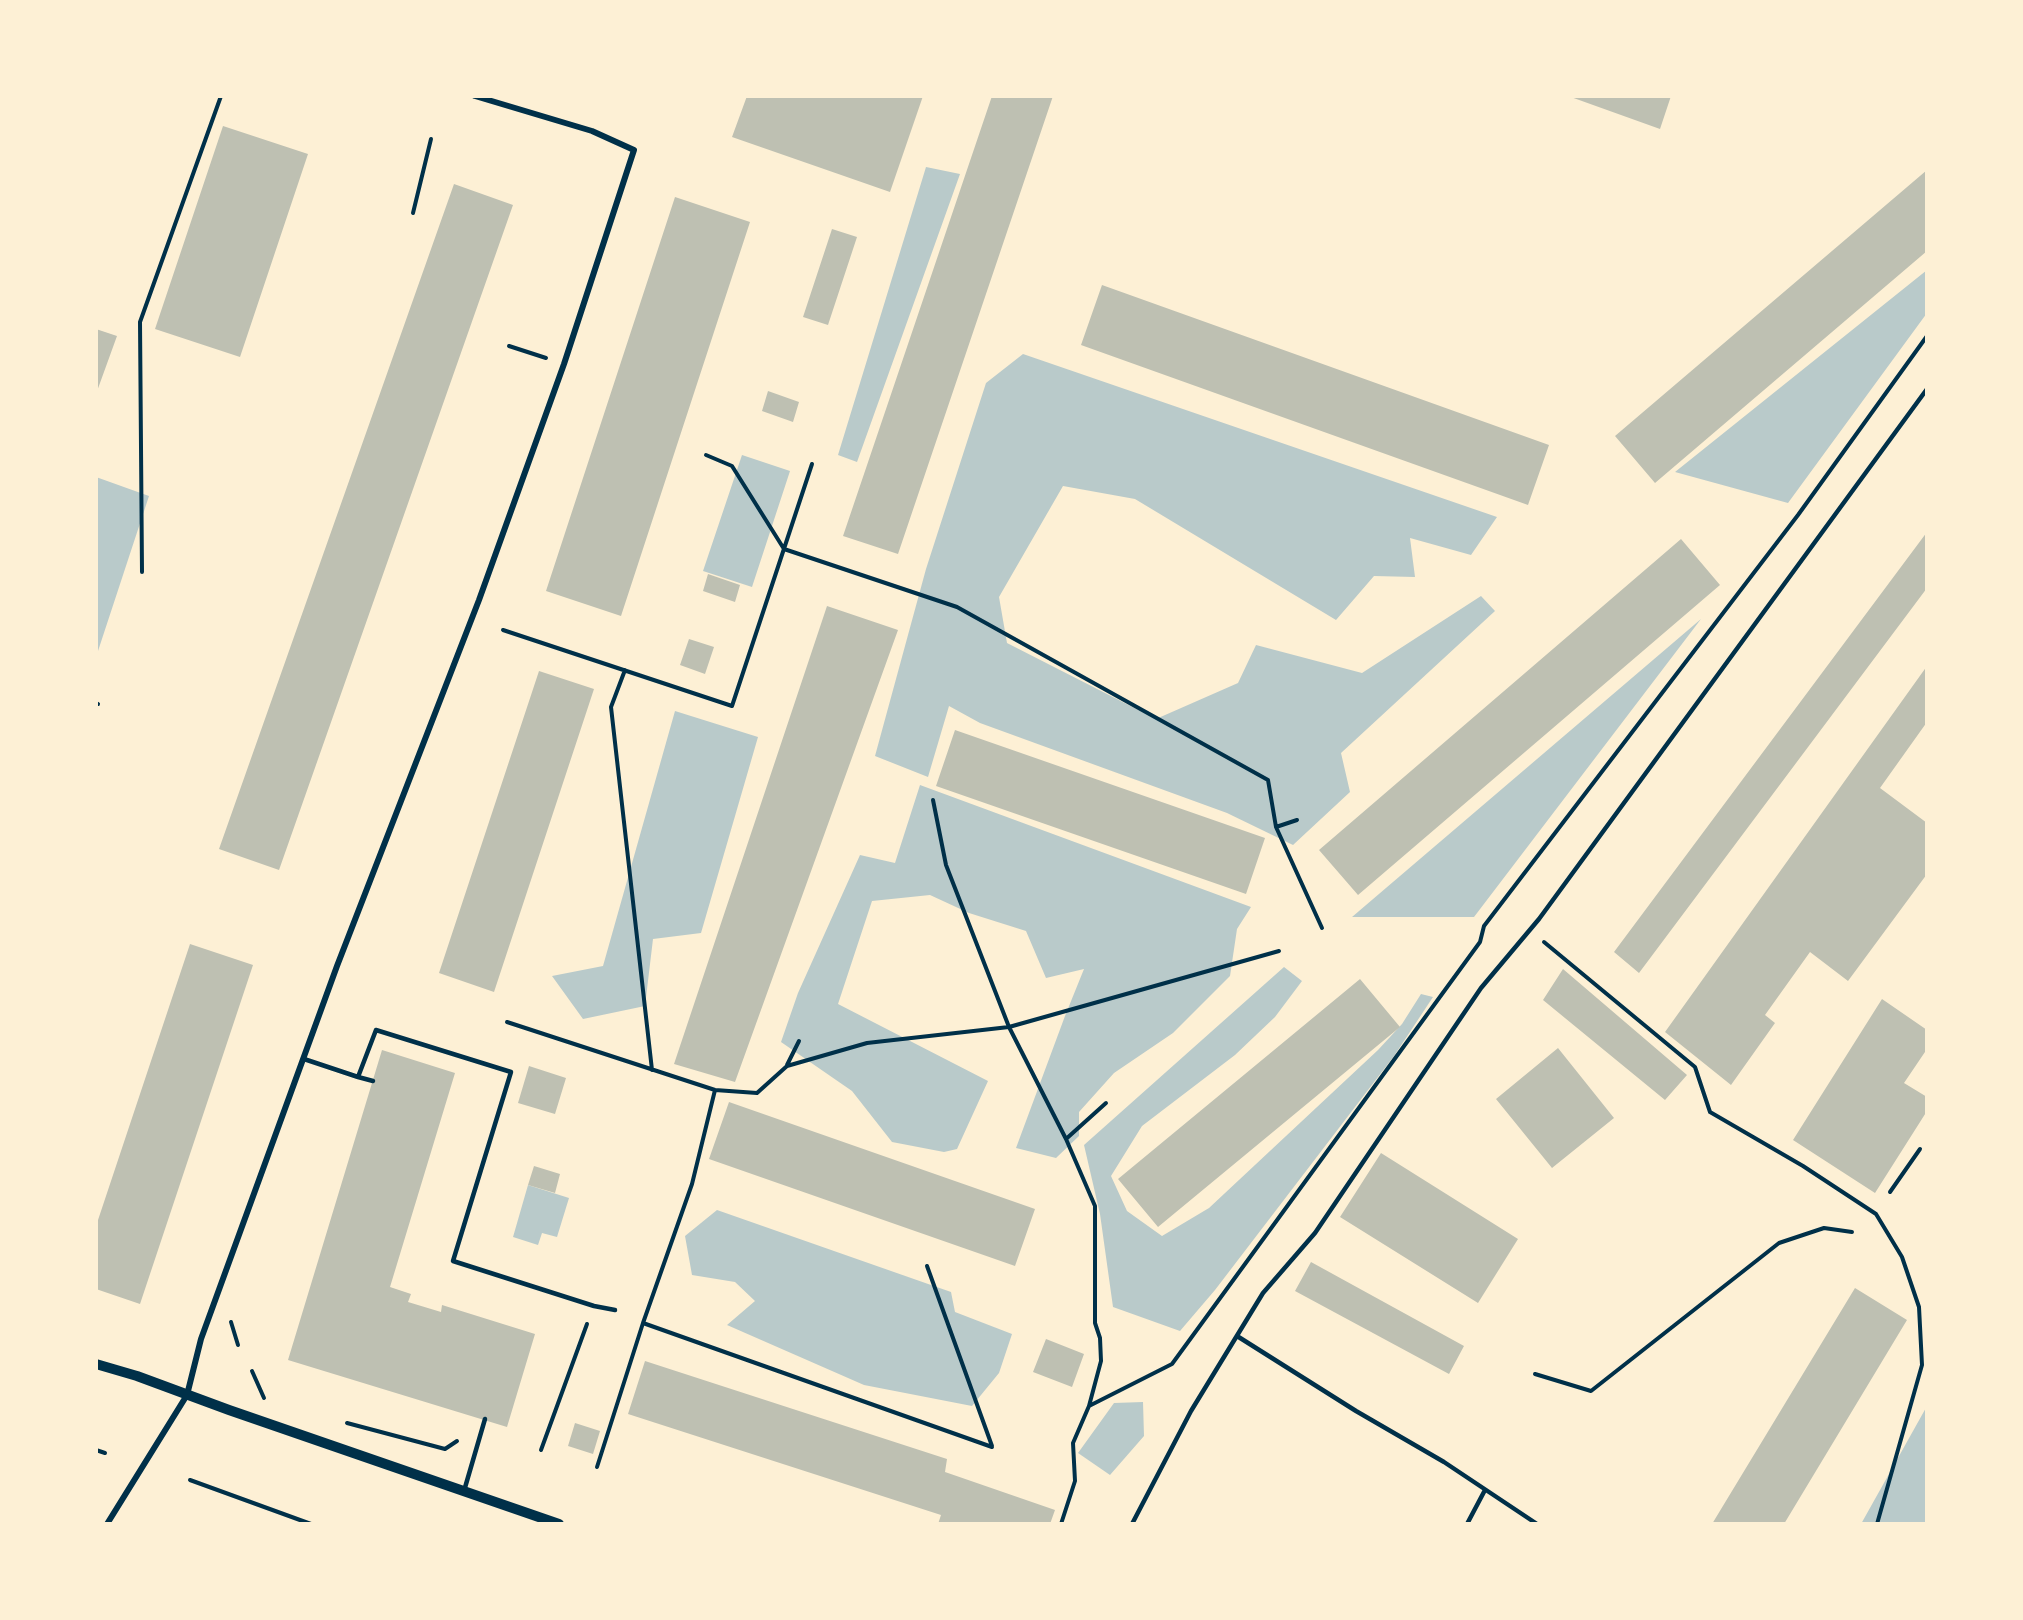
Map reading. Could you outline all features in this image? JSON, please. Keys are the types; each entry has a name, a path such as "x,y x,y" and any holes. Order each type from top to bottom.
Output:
{"street":[{"path":"107,1524 187,1395 201,1339 342,954 480,600 564,364 634,150 592,131 476,96"},
{"path":"96,1364 137,1376 559,1524"}],"lane":[{"path":"1132,1524 1191,1411 1263,1293 1315,1233 1481,988 1530,930 1585,857 1927,389"},
{"path":"358,1077 376,1030 511,1072 453,1261 594,1306 615,1310"},
{"path":"304,1059 372,1081"},
{"path":"1237,1336 1356,1411 1444,1462 1537,1524"},
{"path":"464,1491 485,1419"},
{"path":"1467,1524 1485,1490"}],"path":[{"path":"142,572 140,322 220,96"},
{"path":"412,213 431,139"},
{"path":"1089,1406 1172,1364 1480,942 1484,926 1798,515 1927,336"},
{"path":"509,346 564,364"},
{"path":"706,455 732,466 784,549 957,607 1268,780 1276,827 1322,928"},
{"path":"503,630 732,706 812,464"},
{"path":"625,670 611,707 652,1070"},
{"path":"933,800 946,865 1009,1027 1066,1139 1095,1206 1095,1323 1100,1338 1101,1361 1089,1406 1073,1443 1075,1481 1061,1524"},
{"path":"1276,827 1297,820"},
{"path":"1530,930 1695,1067 1710,1112 1803,1166 1876,1214 1902,1257 1919,1307 1922,1365 1877,1524"},
{"path":"787,1066 867,1043 1009,1027 1279,951"},
{"path":"507,1022 715,1090 757,1093 787,1066 799,1041"},
{"path":"597,1467 643,1323 692,1184 715,1090"},
{"path":"1066,1139 1106,1103"},
{"path":"1890,1192 1920,1149"},
{"path":"1535,1374 1591,1391 1779,1243 1824,1228 1852,1232"},
{"path":"643,1323 992,1447 927,1266"},
{"path":"541,1450 579,1347"},
{"path":"252,1371 266,1401"},
{"path":"344,1422 445,1449 463,1436"},
{"path":"96,1450 105,1453"},
{"path":"190,1480 311,1524"}],"shaded area":[{"path":"926,167 960,174 857,462 838,455"},
{"path":"1927,270 1927,313 1788,503 1675,472"},
{"path":"1023,354 1497,517 1471,555 1410,538 1415,577 1374,576 1336,620 1135,499 1063,486 999,597 1007,643 1156,719 1238,683 1256,645 1362,673 1481,596 1495,611 1341,753 1350,792 1293,845 1227,813 980,723 949,706 928,777 875,756 926,569 986,383"},
{"path":"742,455 790,471 752,587 703,571"},
{"path":"96,477 149,496 98,651 96,650"},
{"path":"1701,619 1474,917 1352,917"},
{"path":"675,711 758,737 701,933 653,939 645,1006 583,1019 552,976 603,966"},
{"path":"920,785 1251,907 1237,929 1230,976 1173,1033 1114,1073 1079,1112 1079,1136 1056,1158 1016,1148 1084,969 1046,978 1026,931 969,913 930,895 872,901 838,1004 988,1081 957,1149 944,1152 892,1142 852,1091 781,1042 798,993 860,855 895,863"},
{"path":"1284,967 1302,981 1275,1017 1235,1055 1142,1126 1111,1176 1127,1211 1162,1236 1209,1208 1378,1050 1402,1024 1421,994 1433,997 1394,1056 1215,1290 1180,1331 1113,1307 1100,1214 1084,1145"},
{"path":"528,1185 569,1198 557,1237 542,1233 538,1245 513,1237"},
{"path":"717,1210 951,1292 955,1312 1012,1334 999,1373 972,1406 864,1385 727,1325 755,1301 735,1282 692,1275 685,1236"},
{"path":"1143,1402 1144,1436 1110,1475 1078,1453 1114,1403"},
{"path":"1927,1406 1927,1524 1861,1524"}],"building":[{"path":"747,96 923,96 890,192 732,137"},
{"path":"992,96 1053,96 898,554 843,536"},
{"path":"1568,96 1671,96 1660,129"},
{"path":"223,126 308,154 240,357 155,329"},
{"path":"1927,170 1927,251 1655,483 1615,436"},
{"path":"454,184 513,205 279,870 219,849"},
{"path":"675,197 750,222 621,616 546,591"},
{"path":"832,229 857,237 828,325 803,317"},
{"path":"1102,285 1549,445 1528,505 1081,345"},
{"path":"96,329 117,336 96,394"},
{"path":"768,391 799,402 793,422 762,411"},
{"path":"1927,532 1927,588 1639,973 1614,952"},
{"path":"1681,539 1720,585 1358,895 1319,850"},
{"path":"708,574 740,585 735,602 703,591"},
{"path":"827,606 898,630 735,1082 674,1064"},
{"path":"689,639 714,647 705,674 680,665"},
{"path":"1927,666 1927,722 1880,788 1927,823 1927,874 1848,981 1810,952 1765,1015 1775,1023 1731,1085 1665,1032"},
{"path":"539,671 594,689 494,992 439,973"},
{"path":"955,730 1265,838 1246,894 936,786"},
{"path":"190,944 253,965 140,1304 96,1289 96,1226"},
{"path":"1563,969 1687,1075 1665,1100 1543,1000"},
{"path":"1360,979 1400,1027 1158,1227 1118,1179"},
{"path":"1882,999 1927,1030 1927,1049 1904,1083 1927,1097 1927,1111 1875,1193 1793,1140"},
{"path":"1558,1048 1614,1118 1552,1168 1496,1099"},
{"path":"382,1050 455,1073 390,1287 411,1294 408,1302 441,1312 442,1305 535,1334 507,1427 288,1360"},
{"path":"529,1066 566,1078 555,1114 518,1103"},
{"path":"729,1102 1035,1209 1015,1266 709,1159"},
{"path":"1381,1153 1518,1239 1478,1303 1340,1217"},
{"path":"534,1166 560,1174 555,1193 528,1185"},
{"path":"1311,1262 1464,1346 1449,1374 1295,1291"},
{"path":"1855,1288 1907,1320 1784,1524 1712,1524"},
{"path":"1046,1339 1084,1354 1072,1387 1033,1372"},
{"path":"645,1361 947,1459 945,1472 1055,1510 1050,1524 938,1524 941,1515 628,1414"},
{"path":"575,1423 600,1431 593,1454 568,1446"}]}
